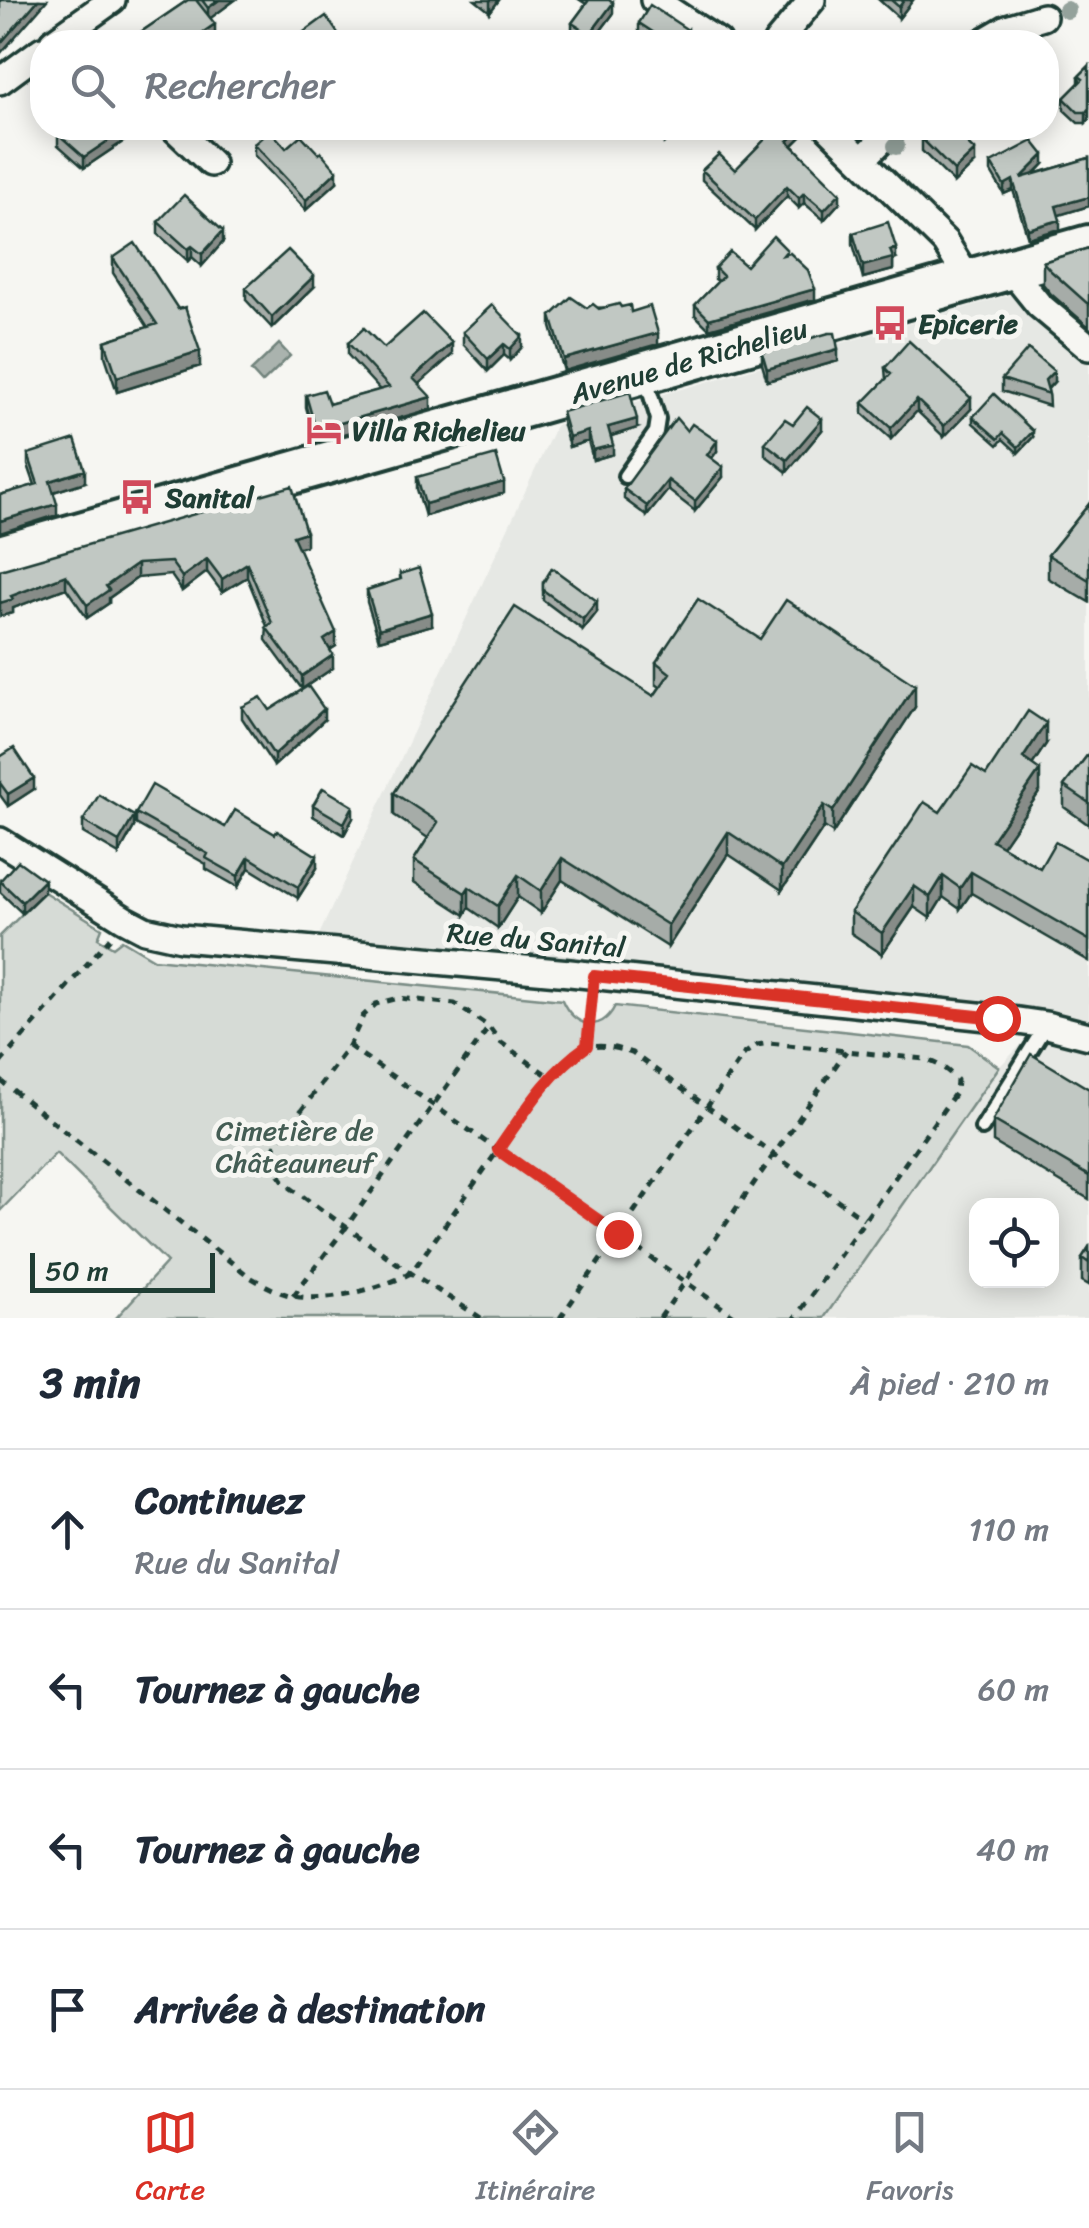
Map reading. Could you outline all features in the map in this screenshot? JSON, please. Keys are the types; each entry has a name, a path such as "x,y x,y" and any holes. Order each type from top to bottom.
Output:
{"main road":[{"name":"Avenue de Richelieu","path":"0,556 1089,246"}],"street":[{"path":"80,30 112,0"},
{"path":"654,0 700,30"},
{"path":"788,30 812,0"},
{"path":"1004,30 1043,17"},
{"path":"0,81 30,59"},
{"path":"187,140 211,163"},
{"path":"842,140 945,242 969,281"},
{"path":"863,159 882,140"},
{"path":"1010,269 1038,306 1089,347"},
{"name":"Rue du Sanital","path":"0,841 124,919 145,930 181,938 594,976 1046,1025 1089,1036"}],"lane":[{"path":"625,476 656,432 658,419 644,374"},
{"path":"982,1128 1046,1025"}],"path":[{"path":"0,1063 124,919"},
{"path":"587,1046 594,976"},
{"path":"481,1318 288,1186 278,1176 275,1146 349,1046 364,1016 376,1004 399,998 455,1004 488,1027 500,1042 550,1076"},
{"path":"293,1296 488,1027"},
{"path":"560,1318 744,1054 756,1045 938,1063 957,1080 956,1092 796,1318"},
{"path":"349,1046 737,1318"},
{"path":"0,1080 250,1277 293,1296 338,1295 412,1273 550,1076 587,1046 610,1046 632,1053 864,1219"},
{"path":"660,1318 846,1051"}],"shaded area":[{"path":"1089,272 1089,1318 824,1318 999,1067 1038,1028 312,950 556,425"},
{"path":"279,344 290,356 262,383 251,371"}],"green space":[{"name":"Cimetière de Châteauneuf","path":"44,892 102,928 98,938 113,947 122,940 154,959 562,1000 573,1016 587,1024 602,1021 615,1006 968,1045 999,1067 824,1318 116,1318 167,1262 56,1153 0,1211 0,936"}],"building":[{"path":"0,0 38,0 0,44"},
{"path":"188,0 196,0 215,24 206,30 144,30"},
{"path":"202,0 219,0 208,8"},
{"path":"589,0 613,3 593,30 583,30 572,23"},
{"path":"650,5 688,30 650,30 639,23"},
{"path":"326,16 336,30 307,30"},
{"path":"1089,66 1089,108 1078,112 1064,98 1083,79 1079,76"},
{"path":"65,140 109,140 84,157"},
{"path":"259,140 279,140 286,148 295,140 306,140 337,171 306,200 254,144"},
{"path":"764,140 789,140 840,193 824,210 804,193 799,198 787,186 755,220 702,170 719,154 735,170"},
{"path":"923,140 964,140 975,151 954,171"},
{"path":"1033,141 1044,155 1021,178 1089,158 1089,197 1056,206 1060,220 1028,229 1013,180 1004,185 991,163"},
{"path":"184,195 223,231 202,254 192,246 188,249 158,222"},
{"path":"888,222 896,248 890,250 893,258 863,266 853,233"},
{"path":"773,236 787,250 783,255 790,253 808,270 815,289 709,319 695,305 723,276 715,268 730,252 746,266"},
{"path":"135,243 178,309 185,307 200,351 117,377 105,341 157,324 113,258"},
{"path":"1089,248 1089,305 1043,262"},
{"path":"288,250 314,276 272,317 246,288"},
{"path":"571,297 587,308 593,304 599,309 630,305 631,312 650,306 658,333 564,359 551,316"},
{"path":"492,305 522,336 510,349 504,344 488,359 463,332"},
{"path":"423,313 452,343 413,378 431,397 316,430 306,395 324,390 329,404 389,387 348,343 364,328 384,348"},
{"path":"835,333 838,349 767,369 762,352"},
{"path":"909,341 971,398 944,426 917,400 891,428 863,403 891,374 885,368"},
{"path":"1028,349 1054,371 1045,380 1049,394 1002,379"},
{"path":"630,392 637,419 608,427 613,445 593,450 588,431 569,437 562,412"},
{"path":"994,394 1033,431 1018,447 1003,433 998,439 973,417"},
{"path":"807,407 822,419 787,460 765,443 785,419 793,424"},
{"path":"676,418 687,431 692,424 717,441 707,455 723,467 695,501 668,480 647,506 624,489"},
{"path":"75,439 85,470 50,481 57,504 0,521 0,495 38,484 28,454"},
{"path":"496,455 504,482 425,504 417,477"},
{"path":"292,486 306,532 293,536 336,632 324,640 333,655 302,676 266,627 272,623 247,563 222,579 207,559 182,577 171,562 137,564 87,605 66,575 0,603 0,570"},
{"path":"1089,504 1089,580 1048,555"},
{"path":"419,568 432,613 379,629 367,590 401,579 400,574"},
{"path":"552,568 597,601 583,619 543,590"},
{"path":"698,599 760,639 786,600 915,685 833,811 824,805 782,868 728,832 668,925 562,858 541,891 518,875 498,906 469,887 465,893 414,860 438,822 394,793 515,607 654,696 670,673 656,662"},
{"path":"308,686 324,709 274,755 242,707 261,697 270,710"},
{"path":"1028,711 1046,723 1023,758 1040,770 992,840 1040,868 1055,842 1089,861 1089,940 971,872 960,888 943,876 930,897 914,886 882,933 851,912 924,802 940,812 972,766 986,775"},
{"path":"14,748 34,778 8,794 0,783 0,757"},
{"path":"1089,753 1089,803 1064,786"},
{"path":"152,785 225,827 235,810 317,856 298,887 249,857 238,876 136,813"},
{"path":"323,788 353,806 344,823 313,805"},
{"path":"99,795 134,816 119,842 83,821"},
{"path":"18,861 44,880 22,902 0,881"},
{"path":"1031,1054 1089,1089 1089,1176 993,1120"}],"place":[{"name":"Epicerie","path":"890,323"},
{"name":"Villa Richelieu","path":"324,430"},
{"name":"Sanital","path":"137,497"}],"route":[{"path":"618,1234 498,1150 550,1076 587,1046 594,976 997,1018"}]}
